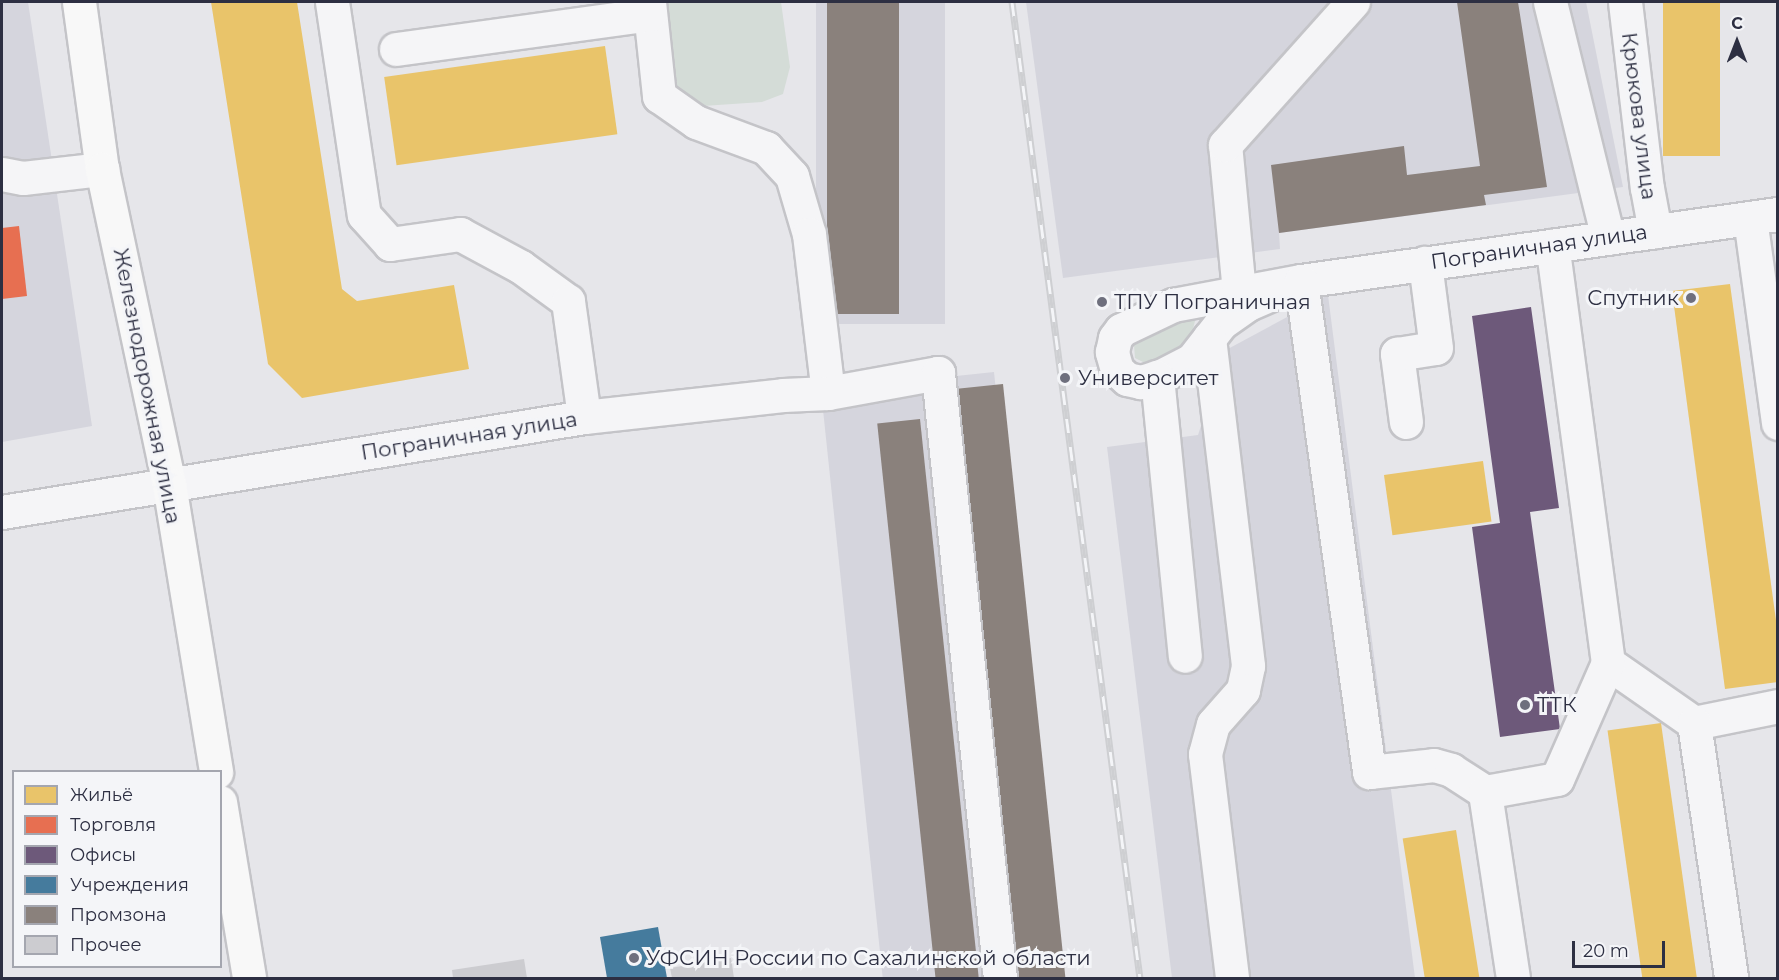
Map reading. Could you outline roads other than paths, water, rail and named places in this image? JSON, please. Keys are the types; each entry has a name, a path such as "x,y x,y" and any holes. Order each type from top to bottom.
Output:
{"main road":[{"name":"Железнодорожная улица","path":"79,2 102,169 169,484 216,770"},
{"path":"222,814 249,978"}],"street":[{"path":"332,2 364,215 390,244 460,234 521,267 568,301 584,417"},
{"path":"1239,292 1225,145 1353,2"},
{"path":"1550,2 1608,238"},
{"name":"Крюкова улица","path":"1625,2 1647,188 1655,231"},
{"path":"396,48 649,8 660,96 696,122 766,148 792,176 809,234 828,393"},
{"path":"2,174 22,178 102,169"},
{"path":"1764,216 1778,423"},
{"name":"Пограничная улица","path":"1301,281 1764,216"},
{"path":"1301,281 1369,772 1434,765 1451,770 1485,792 1557,779 1608,663 1552,246"},
{"path":"1406,422 1397,354 1437,348 1425,263"},
{"path":"1301,281 1248,304 1221,323 1192,360 1157,377 1142,382 1126,379 1117,370 1112,352 1115,338 1121,330 1173,305 1301,281"},
{"path":"1209,338 1248,666 1243,690 1213,724 1205,754 1232,978"},
{"name":"Пограничная улица","path":"2,512 584,417 783,395 828,393 938,373 1000,978"},
{"path":"1157,377 1185,656"},
{"path":"1608,663 1694,723 1778,706"},
{"path":"1694,723 1731,978"},
{"path":"1485,792 1513,978"}],"railway":[{"path":"1012,2 1140,978"}],"place":[{"name":"Спутник","path":"1691,298"},
{"name":"ТПУ Пограничная","path":"1102,302"},
{"name":"Университет","path":"1065,378"},
{"name":"ТТК","path":"1525,705"},
{"name":"УФСИН России по Сахалинской области","path":"634,958"}]}
